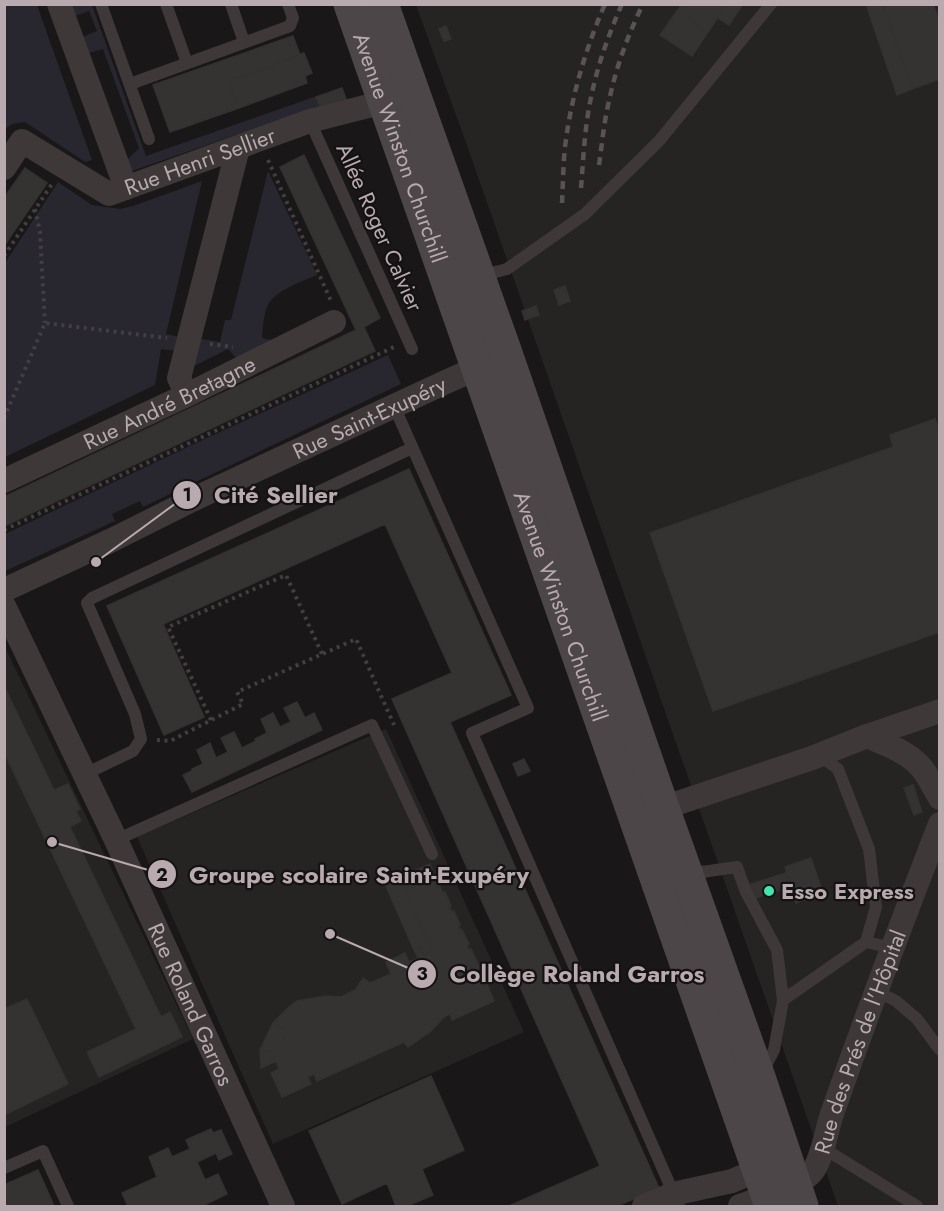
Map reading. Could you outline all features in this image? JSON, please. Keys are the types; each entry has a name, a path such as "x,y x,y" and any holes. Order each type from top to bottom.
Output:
{"main road":[{"name":"Avenue Winston Churchill","path":"350,4 477,368 772,1195"},
{"name":"Avenue Winston Churchill","path":"382,4 759,1077 772,1195"}],"street":[{"path":"59,4 126,188"},
{"name":"Rue Henri Sellier","path":"4,168 22,141 110,194 310,121 384,102"},
{"path":"187,395 179,378 188,341 248,144"},
{"name":"Rue André Bretagne","path":"4,481 187,395 334,322"},
{"name":"Rue Saint-Exupéry","path":"4,590 394,406 507,356"},
{"name":"Rue Roland Garros","path":"4,606 116,840 283,1206"},
{"path":"663,808 812,758 939,711"},
{"path":"867,736 905,754 918,763 939,798"},
{"name":"Rue des Prés de l'Hôpital","path":"772,1195 812,1173 823,1148 831,1118 876,991 939,824"},
{"path":"644,1206 676,1200 732,1181 772,1195"}],"lane":[{"path":"101,4 149,139"},
{"path":"166,4 187,63"},
{"path":"231,4 244,42"},
{"path":"130,84 290,26 293,18 288,4"},
{"path":"479,277 507,269 585,214 659,141 771,4"},
{"name":"Allée Roger Calvier","path":"310,121 410,345"},
{"path":"394,406 528,708 472,734 676,1200"},
{"path":"85,774 133,751 141,739 135,714 87,603 92,598 412,448"},
{"path":"116,840 372,725 432,854"},
{"path":"783,1000 866,942 876,907 869,849 838,769 827,761 812,758"},
{"path":"684,866 702,872 737,867 746,892 777,950 783,1000 774,1050 759,1077"},
{"path":"866,942 892,948"},
{"path":"876,991 896,1001 917,1019 939,1050"},
{"path":"823,1148 917,1206"},
{"path":"4,1168 43,1151 68,1206"}],"path":[{"path":"248,144 338,317 334,322"},
{"path":"4,256 64,166"},
{"path":"4,418 45,323 40,232 36,209"},
{"path":"45,323 274,352"},
{"path":"4,530 410,345"},
{"path":"211,720 168,627 286,575 322,654"},
{"path":"141,739 170,741 243,704 237,692 356,639 394,725"}],"shaded area":[{"path":"5,4 37,5 92,160 85,162 25,122 12,124 5,129"},
{"path":"70,5 92,5 146,156 314,97 320,106 129,172 126,161 139,148 103,49 88,53 82,37 97,31 89,11 75,16"},
{"path":"416,5 939,5 939,1206 838,1206"},
{"path":"268,171 317,275 282,291 271,300 264,317 262,338 277,341 240,362 228,349 194,366 196,338 220,342 225,320 231,320"},
{"path":"202,181 166,334 180,337 176,351 161,349 155,385 5,457 5,263 58,182 92,205 120,209"},
{"path":"388,355 401,384 143,507 140,501 112,514 115,521 5,571 5,534"},
{"path":"4,645 193,1039 5,1127 4,1127"},
{"path":"386,729 524,1032 273,1144 137,837"}],"building":[{"path":"682,4 727,4 708,32 677,11"},
{"path":"727,4 743,4 729,25 718,18"},
{"path":"866,4 883,4 912,89 897,95"},
{"path":"883,4 933,4 940,23 940,79 912,89"},
{"path":"677,11 708,32 692,56 660,35"},
{"path":"446,26 451,39 444,41 439,29"},
{"path":"293,36 300,55 229,81 239,108 170,132 153,85"},
{"path":"304,53 312,73 305,76 307,83 239,108 229,81"},
{"path":"342,88 346,99 321,108 316,97"},
{"path":"304,155 380,318 364,327 375,351 4,526 4,497 356,330 280,167"},
{"path":"25,168 47,183 4,246 4,198"},
{"path":"565,286 570,301 559,305 554,290"},
{"path":"536,306 539,315 525,320 522,311"},
{"path":"935,419 940,432 940,632 713,711 650,533 893,447 890,435"},
{"path":"409,469 511,695 450,722 659,1188 617,1206 509,1206 600,1166 392,699 452,673 385,524 163,624 204,717 164,735 107,606"},
{"path":"4,686 54,790 68,784 80,809 76,811 81,821 70,827 161,1017 170,1012 182,1037 99,1077 87,1052 136,1029 4,752"},
{"path":"297,702 305,718 314,713 322,730 192,792 183,775 203,764 197,750 210,743 216,758 228,752 221,738 234,732 242,748 267,733 261,719 273,713 280,727 291,722 284,708"},
{"path":"524,759 530,771 518,776 513,764"},
{"path":"913,785 922,812 914,815 904,788"},
{"path":"811,858 823,893 796,903 785,867"},
{"path":"430,864 435,877 416,885 411,872"},
{"path":"411,872 416,885 435,877 443,893 445,892 451,906 449,907 452,912 454,911 460,925 458,926 469,944 467,946 469,950 471,949 480,968 473,971 477,980 484,976 494,1001 452,1020 450,1014 445,1016 430,1032 408,1047 404,1042 317,1081 314,1074 308,1077 311,1084 282,1097 271,1073 279,1069 276,1061 261,1068 260,1050 276,1053 289,1031 273,1023 289,1007 297,1001 326,996 341,997 355,990 361,995 370,983 391,974 386,962 405,953 409,962 418,958 414,950 420,947 424,955 432,951 400,878"},
{"path":"786,873 791,886 750,900 745,886"},
{"path":"400,878 432,951 424,955 420,947 414,950 385,884"},
{"path":"363,978 370,983 361,995 355,990"},
{"path":"27,999 68,1084 4,1115 4,1009"},
{"path":"273,1023 289,1031 276,1053 260,1050"},
{"path":"431,1076 464,1150 422,1169 433,1195 407,1206 396,1206 387,1183 342,1204 309,1131"},
{"path":"211,1129 213,1133 221,1130 232,1154 219,1160 216,1153 197,1162 205,1180 218,1174 227,1194 204,1206 128,1206 122,1193 157,1177 149,1157 168,1148 172,1157 190,1149 186,1140"},
{"path":"38,1170 54,1206 4,1206 4,1185"}],"railway":[{"path":"562,203 565,147 571,110 585,57 605,4"},
{"path":"581,188 587,123 597,72 622,4"},
{"path":"599,165 615,76 627,39 643,4"}],"place":[{"name":"Cité Sellier","path":"96,562"},
{"name":"Groupe scolaire Saint-Exupéry","path":"52,842"},
{"name":"Esso Express","path":"769,891"},
{"name":"Collège Roland Garros","path":"330,934"}]}
